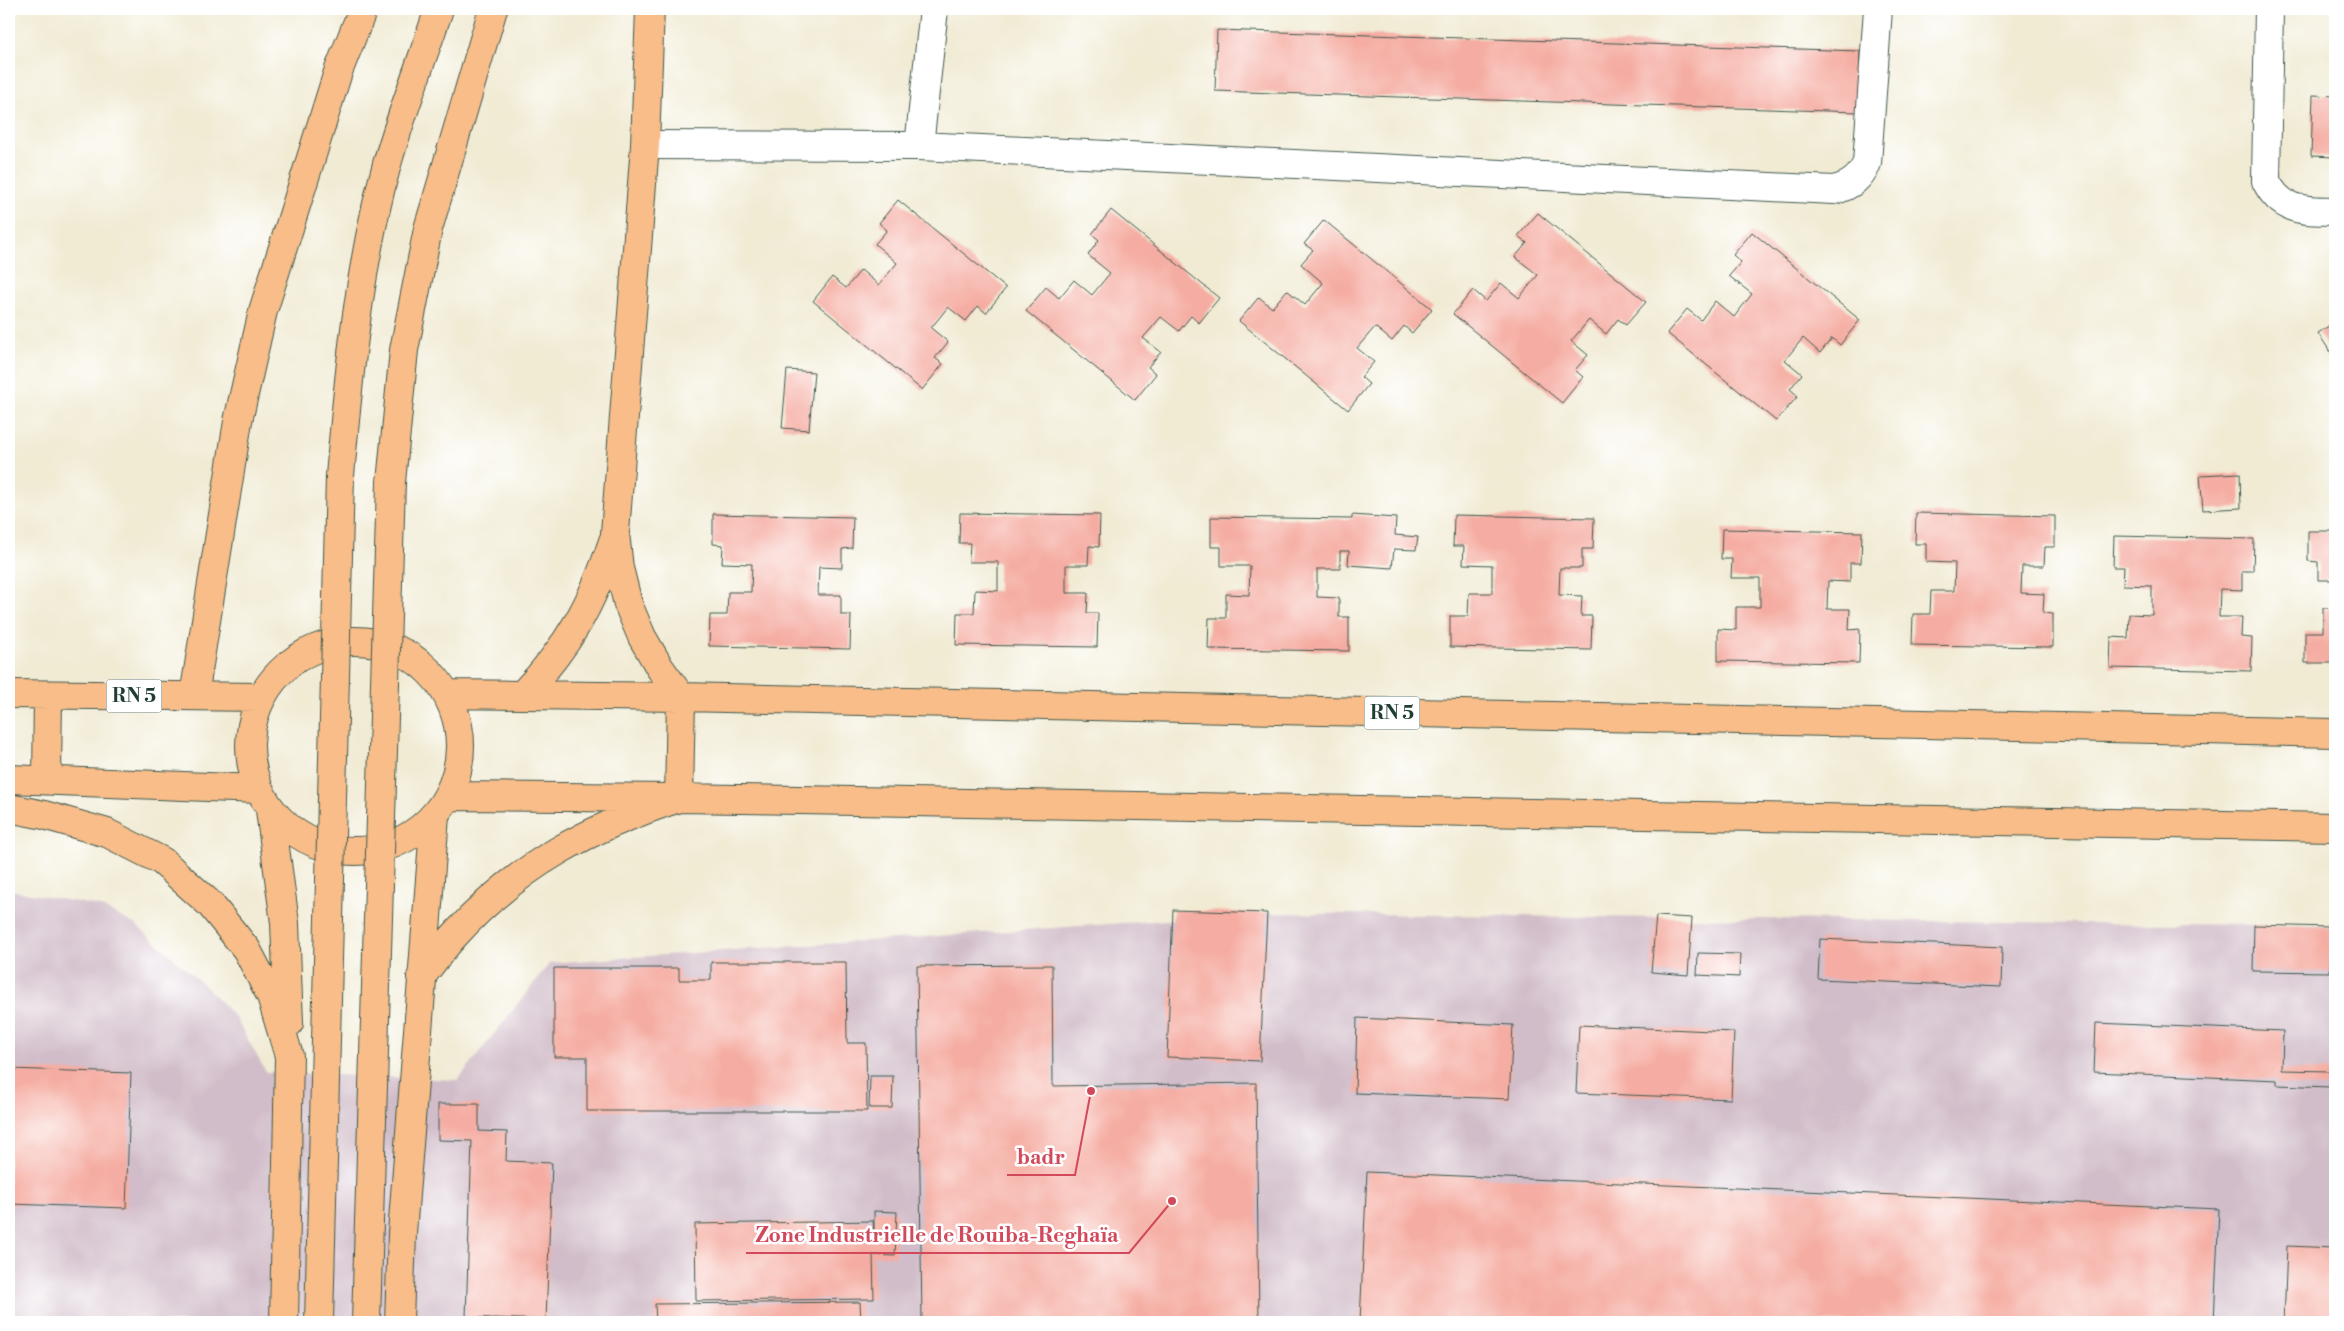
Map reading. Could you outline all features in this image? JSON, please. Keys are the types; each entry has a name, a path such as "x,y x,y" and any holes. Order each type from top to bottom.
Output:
{"highway":[{"path":"194,696 238,421 263,310 338,72 363,9"},
{"path":"319,1322 340,476 348,385 361,282 387,164 439,9"},
{"path":"366,1322 391,482 404,350 428,228 493,9"},
{"path":"650,9 645,145 616,533 619,568 632,612 642,637 660,668 681,697 679,798"},
{"path":"523,694 546,670 583,616 602,575 616,533"},
{"path":"284,1322 289,1056 288,990 284,923 264,800 249,759 250,728 260,697 279,671 306,652 336,641 369,641 401,650 428,669 448,694 460,728 460,763 442,806 421,977 402,1233 398,1322"},
{"name":"RN 5","path":"9,694 260,697"},
{"name":"RN 5","path":"448,694 681,697 2335,732"},
{"path":"47,780 48,695"},
{"path":"9,779 47,780 264,800 298,835 333,850 361,851 370,851 406,839 442,806 679,798 2335,826"},
{"path":"421,977 455,935 493,898 535,865 580,837 629,815 679,798"},
{"path":"9,808 44,815 107,833 162,861 210,904 247,950 271,996 289,1056"}],"street":[{"path":"919,146 934,9"},
{"path":"645,145 919,146 1834,190 1845,188 1855,182 1867,163 1878,9"},
{"path":"2269,9 2266,181 2280,201 2292,207 2335,211"}],"shaded area":[{"path":"9,890 99,906 136,925 203,984 235,1017 266,1072 458,1080 550,963 1267,913 2335,926 2335,1322 9,1322"}],"building":[{"path":"1217,30 1860,51 1858,112 1215,91"},
{"path":"2313,95 2335,96 2335,157 2311,156"},
{"path":"898,200 1006,288 986,313 978,306 966,321 948,307 931,328 948,342 935,358 943,364 922,390 813,301 832,277 846,288 861,270 879,285 897,263 875,244 887,230 879,223"},
{"path":"1111,210 1219,298 1199,323 1191,316 1179,331 1161,317 1143,338 1161,352 1148,367 1156,374 1135,400 1026,311 1046,287 1059,298 1074,280 1092,295 1110,273 1088,255 1099,240 1092,234"},
{"path":"1538,213 1646,302 1626,325 1618,319 1606,334 1589,320 1571,341 1588,355 1575,370 1583,377 1562,403 1453,314 1473,290 1486,301 1501,283 1519,298 1538,275 1515,257 1527,243 1518,236"},
{"path":"1324,220 1432,309 1412,333 1404,326 1392,341 1375,327 1357,348 1374,362 1361,377 1369,384 1348,410 1239,321 1259,297 1272,308 1287,290 1305,305 1323,283 1301,264 1313,250 1304,244"},
{"path":"1752,232 1860,320 1840,345 1832,338 1820,353 1803,338 1785,360 1802,374 1790,389 1798,396 1776,421 1667,333 1687,309 1701,320 1715,301 1734,317 1752,294 1729,276 1741,262 1733,255"},
{"path":"2335,322 2335,359 2318,333"},
{"path":"787,370 814,372 809,430 782,428"},
{"path":"2240,473 2241,508 2203,510 2200,475"},
{"path":"960,513 1100,515 1099,547 1089,546 1088,565 1066,565 1066,593 1088,593 1087,613 1098,613 1097,647 956,645 957,613 974,613 975,590 998,591 998,562 969,562 970,543 959,543"},
{"path":"1916,513 2055,516 2055,547 2045,547 2044,566 2022,566 2021,593 2044,594 2043,613 2053,614 2053,647 1912,645 1913,614 1930,614 1931,591 1954,591 1955,563 1926,562 1926,544 1915,544"},
{"path":"713,514 853,517 852,548 842,549 842,568 819,567 818,595 841,595 841,615 851,615 850,649 709,646 710,615 727,615 728,592 751,592 752,564 722,563 723,545 713,544"},
{"path":"1352,515 1396,518 1395,535 1418,537 1416,550 1394,549 1392,568 1348,565 1349,551 1340,551 1340,569 1317,569 1317,597 1339,598 1339,617 1349,617 1349,651 1208,649 1209,618 1226,618 1226,594 1249,595 1250,566 1221,566 1221,547 1211,547 1211,517 1352,519"},
{"path":"1454,515 1594,518 1593,549 1582,549 1582,568 1560,568 1559,595 1582,596 1581,616 1592,616 1591,650 1450,647 1450,616 1468,616 1469,593 1492,593 1492,565 1463,564 1464,546 1453,546"},
{"path":"1722,529 1862,532 1861,563 1850,563 1850,582 1828,581 1827,609 1850,609 1849,630 1860,629 1859,663 1718,661 1718,629 1736,630 1736,607 1760,607 1760,578 1731,578 1732,559 1721,559"},
{"path":"2308,531 2335,531 2335,580 2318,580 2318,562 2308,561"},
{"path":"2114,536 2254,539 2253,571 2242,571 2242,590 2220,589 2219,617 2242,617 2241,637 2252,638 2251,671 2110,668 2111,637 2128,638 2129,614 2152,615 2152,586 2123,585 2124,567 2113,567"},
{"path":"2323,608 2335,609 2335,663 2305,663 2305,632 2323,632"},
{"path":"1173,910 1267,913 1260,1061 1167,1057"},
{"path":"1656,916 1692,918 1688,975 1651,972"},
{"path":"2333,920 2335,920 2335,978 2332,978"},
{"path":"2254,925 2331,927 2330,972 2253,971"},
{"path":"1820,939 2002,947 2001,987 1818,979"},
{"path":"1698,953 1740,954 1739,977 1697,975"},
{"path":"711,962 846,962 847,1043 866,1043 867,1111 587,1111 587,1057 554,1057 554,968 679,968 679,980 711,980"},
{"path":"1052,965 1053,1086 1256,1083 1259,1322 922,1322 917,966"},
{"path":"1357,1018 1513,1025 1509,1099 1355,1093"},
{"path":"2096,1023 2283,1031 2282,1070 2330,1071 2330,1087 2277,1085 2277,1080 2094,1072"},
{"path":"1579,1025 1734,1032 1731,1099 1576,1093"},
{"path":"9,1069 131,1073 126,1208 9,1204"},
{"path":"870,1076 893,1076 892,1108 869,1108"},
{"path":"438,1104 479,1104 479,1131 507,1132 506,1161 552,1163 546,1320 466,1317 472,1141 438,1140"},
{"path":"1367,1172 2219,1209 2214,1322 1360,1322"},
{"path":"874,1211 897,1212 895,1256 873,1255 874,1299 696,1301 695,1224 873,1221 874,1234"},
{"path":"2287,1246 2335,1248 2335,1322 2284,1322"},
{"path":"860,1302 861,1322 656,1322 655,1304"}],"place":[{"name":"badr","path":"1091,1091"},
{"name":"Zone Industrielle de Rouiba-Reghaïa","path":"1172,1201"}]}
